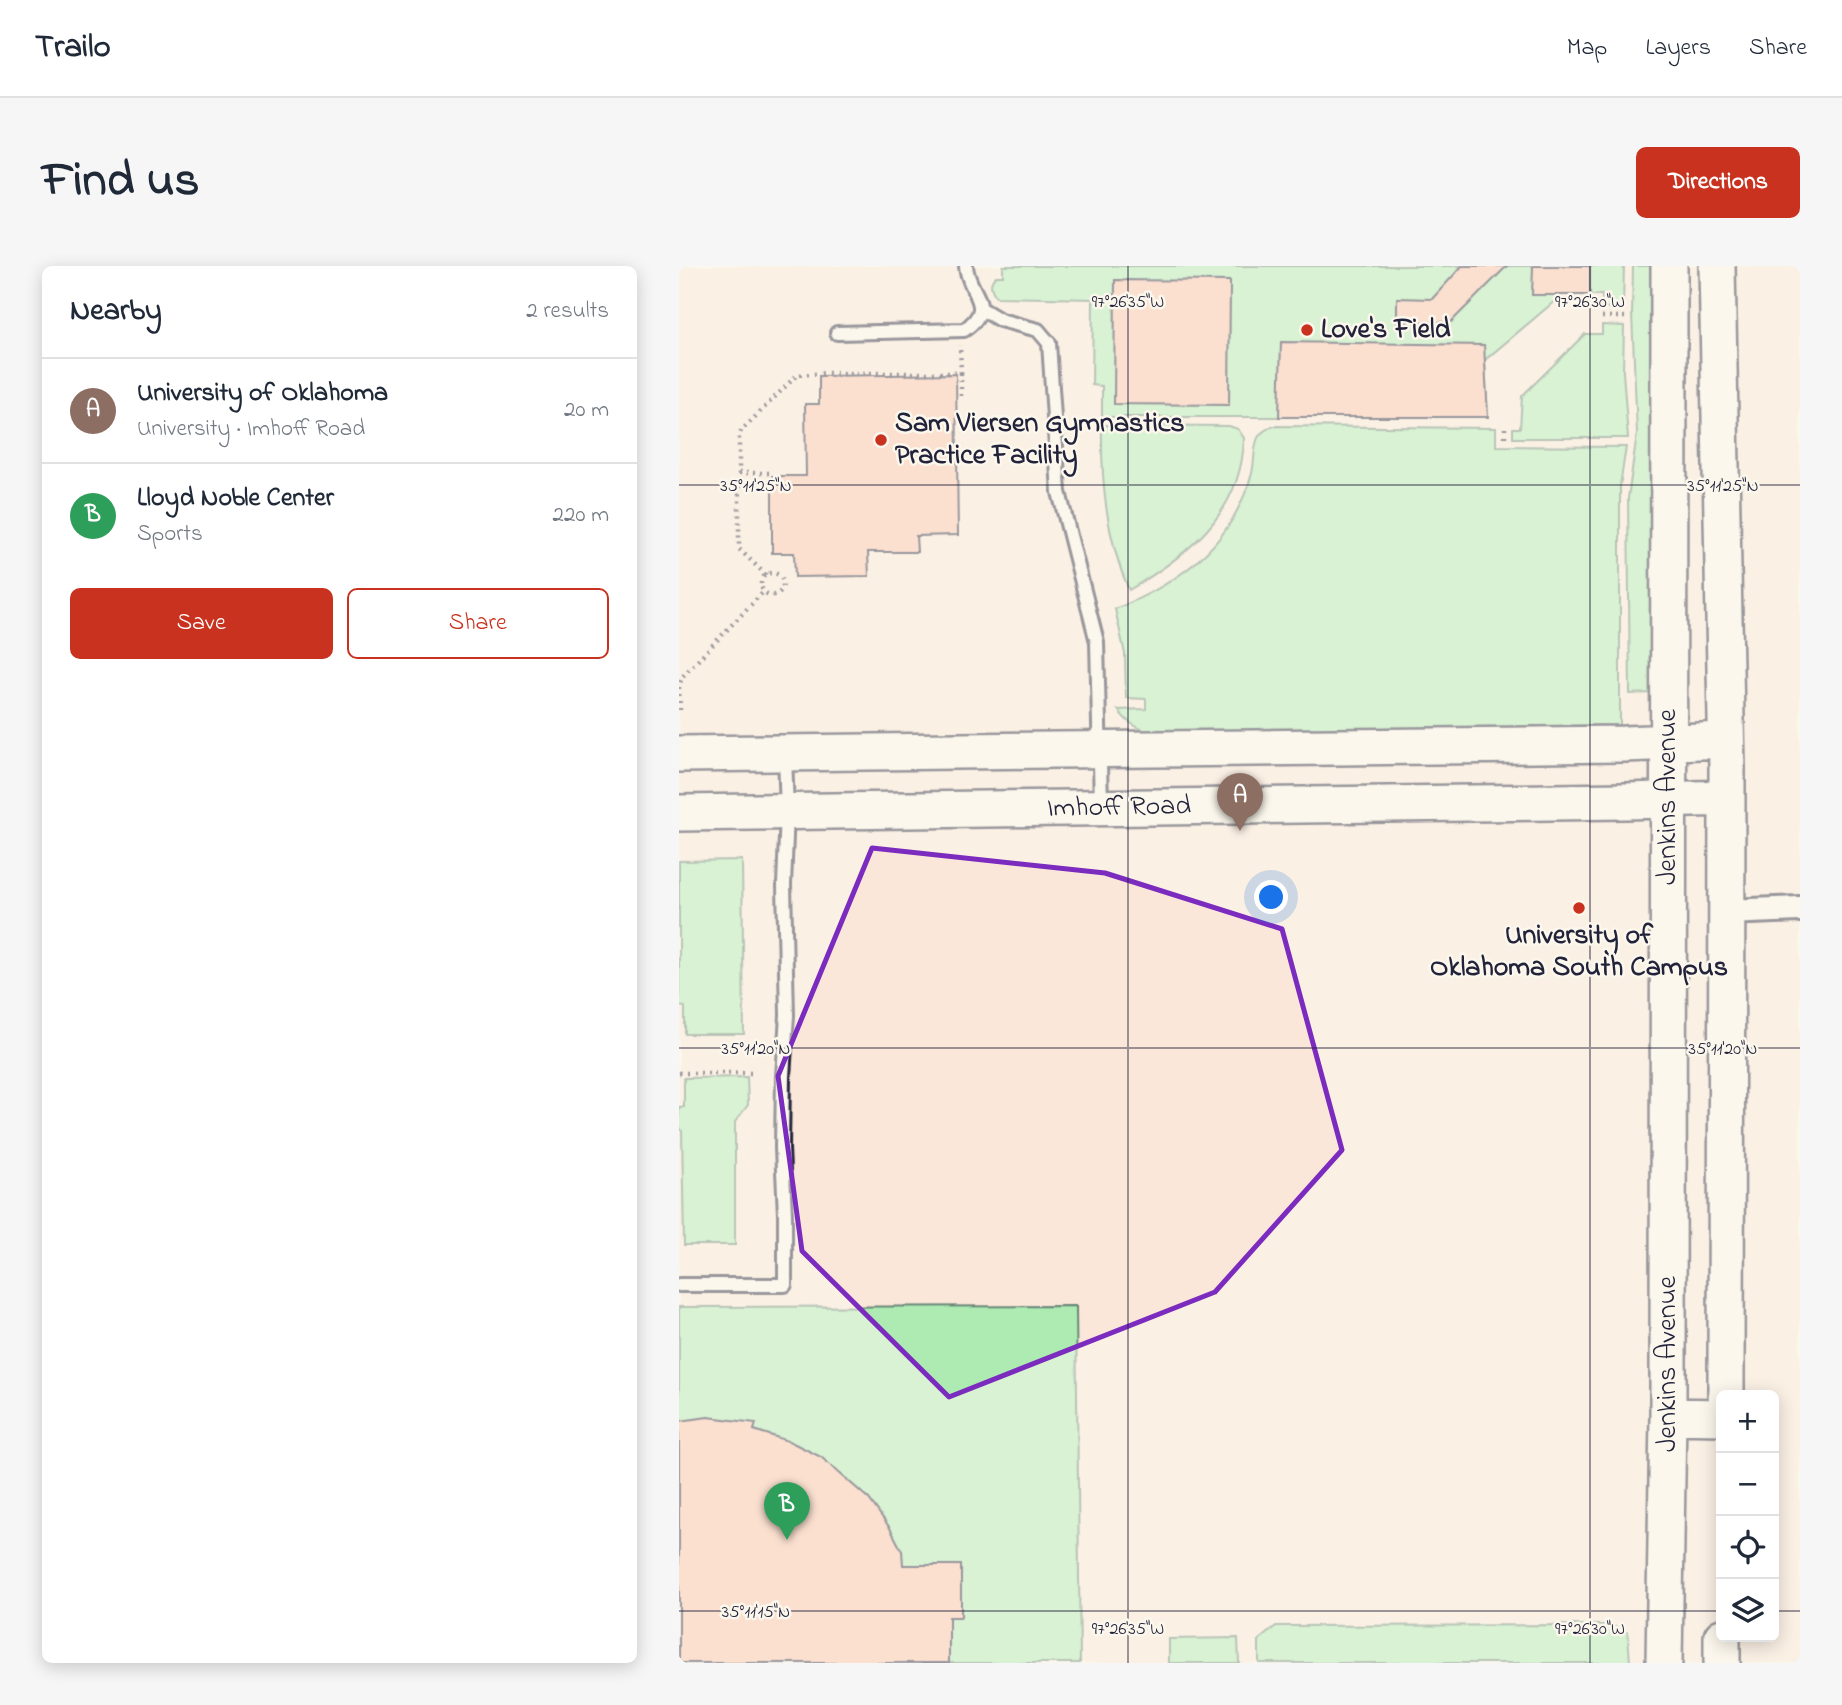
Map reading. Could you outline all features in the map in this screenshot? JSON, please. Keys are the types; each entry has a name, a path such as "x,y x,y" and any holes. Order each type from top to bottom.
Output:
{"main road":[{"name":"Jenkins Avenue","path":"1664,1663 1668,1416 1669,266"},
{"name":"Jenkins Avenue","path":"1717,266 1727,798 1726,1390"},
{"name":"Imhoff Road","path":"679,754 1624,744 1726,740"},
{"name":"Imhoff Road","path":"679,813 1727,798"},
{"path":"1668,1208 1726,1209"},
{"path":"1668,1416 1716,1417"},
{"path":"1722,1642 1722,1663"}],"street":[{"path":"1726,912 1800,909"}],"lane":[{"path":"837,333 959,331 973,323 980,308 977,293 968,281 966,266"},
{"path":"980,308 1000,320 1038,330 1049,343 1059,492 1097,642 1102,808"},
{"path":"679,1284 785,1285 782,1148 787,1015 785,754"}],"path":[{"path":"1602,317 1627,317"},
{"path":"959,331 961,398"},
{"path":"766,575 739,550 741,431 797,375 961,373"},
{"path":"1505,428 1505,442"},
{"path":"739,473 772,473"},
{"path":"766,575 779,575 783,585 777,594 764,591 762,581 766,575"},
{"path":"680,710 679,686 682,677 764,591"},
{"path":"679,1073 754,1073"}],"highlighted area":[{"path":"872,848 1105,873 1282,929 1342,1150 1215,1292 949,1397 802,1251 778,1076"}],"shaded area":[{"path":"679,266 1800,266 1800,1663 679,1663"}],"green space":[{"name":"Love's Field","path":"1003,266 1624,266 1623,309 1602,307 1602,295 1562,295 1485,360 1488,417 1102,417 1102,386 1092,385 1093,299 996,297 991,284 996,276 1003,276"},
{"path":"1633,266 1653,266 1652,693 1630,694 1628,498 1637,434 1632,314"},
{"path":"1602,325 1624,326 1623,372 1628,438 1513,438 1513,428 1520,428 1522,396 1585,334 1602,334"},
{"path":"1102,425 1229,426 1238,429 1244,438 1241,465 1233,488 1208,529 1172,562 1129,590 1110,530 1103,467"},
{"path":"1272,426 1496,428 1496,446 1626,447 1620,486 1620,725 1150,733 1128,721 1118,710 1146,709 1146,699 1126,698 1125,654 1115,609 1166,584 1197,561 1223,534 1244,496 1252,473 1257,440"},
{"path":"742,860 744,1034 685,1034 685,1007 679,1006 679,861"},
{"path":"747,1077 748,1105 735,1122 735,1245 684,1245 682,1131 679,1126 679,1107 684,1107 684,1078"},
{"path":"1076,1306 1080,1663 679,1663 679,1307"},
{"path":"1606,1625 1628,1633 1630,1663 1259,1663 1259,1640 1276,1626"},
{"path":"1238,1638 1239,1663 1169,1663 1169,1639"}],"building":[{"path":"1462,266 1507,266 1451,322 1397,322 1397,298 1432,299"},
{"path":"1533,266 1590,266 1590,295 1532,295"},
{"path":"1115,280 1230,281 1229,405 1114,404"},
{"path":"1281,342 1484,345 1488,417 1279,417"},
{"name":"Sam Viersen Gymnastics Practice Facility","path":"956,374 958,535 916,536 917,552 868,552 869,576 795,577 794,553 772,553 772,476 806,476 805,404 819,404 819,376"},
{"path":"708,1417 756,1423 754,1430 791,1442 821,1457 869,1499 890,1528 902,1551 903,1565 961,1565 961,1617 949,1617 949,1663 679,1663 679,1421"}],"place":[{"name":"Love's Field","path":"1307,330"},
{"name":"Sam Viersen Gymnastics Practice Facility","path":"881,440"},
{"name":"University of Oklahoma","path":"1240,831"},
{"name":"University of Oklahoma South Campus","path":"1579,908"},
{"name":"Lloyd Noble Center","path":"787,1540"}]}
